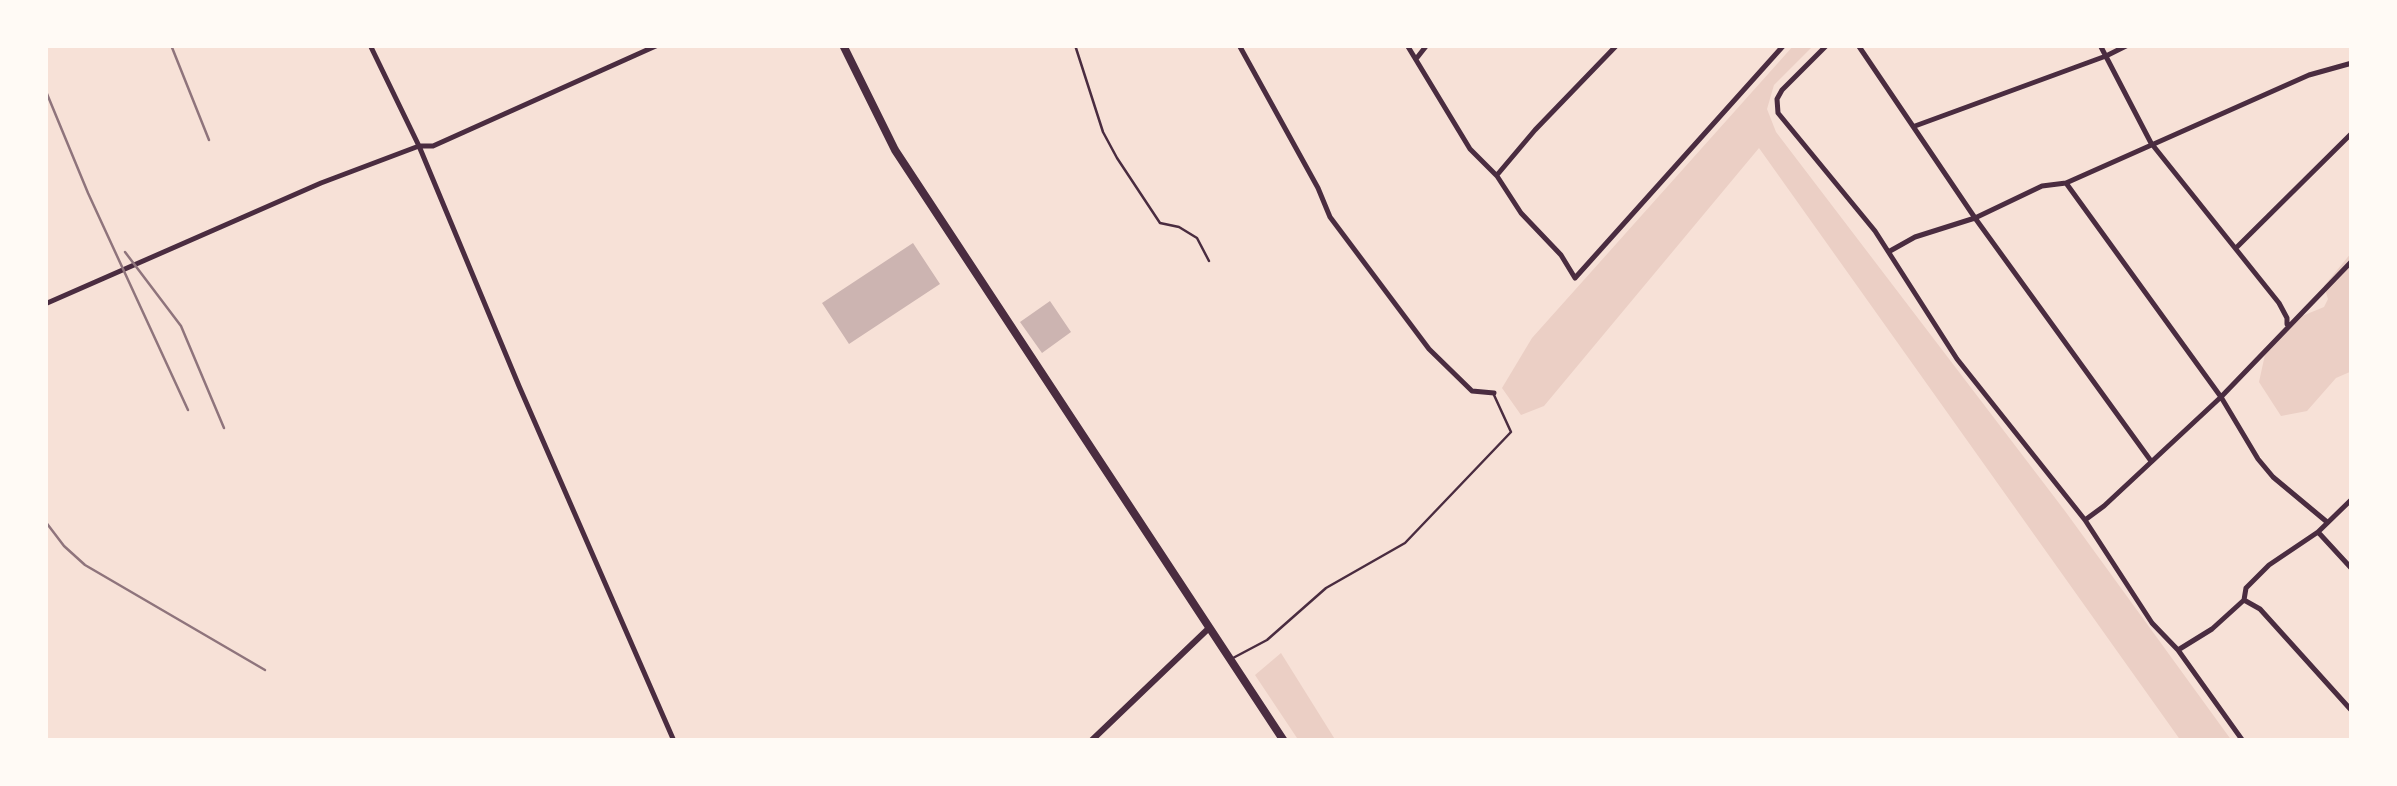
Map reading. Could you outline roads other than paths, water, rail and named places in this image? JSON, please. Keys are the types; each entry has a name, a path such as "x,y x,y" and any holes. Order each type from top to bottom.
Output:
{"main road":[{"path":"843,45 895,150 1284,741"}],"street":[{"path":"370,45 419,146 674,741"},
{"path":"45,304 321,183 419,146 433,146 658,45"},
{"path":"1239,45 1330,216 1429,349 1472,391 1494,393"},
{"path":"1406,45 1470,149 1497,176 1521,213 1561,256 1575,278 1784,45"},
{"path":"1416,59 1428,45"},
{"path":"1497,176 1534,130 1617,45"},
{"path":"1827,45 1782,90 1776,107 1787,126 1842,188 1890,252 1957,359 2084,520 2152,623 2178,650 2243,741"},
{"path":"1858,45 1975,218 2151,461"},
{"path":"2100,45 2151,143 2279,303 2287,318 2286,327"},
{"path":"1915,126 2128,45"},
{"path":"1890,252 1915,237 1975,218 2042,186 2066,183 2310,75 2352,63"},
{"path":"2236,248 2352,133"},
{"path":"2066,183 2221,397 2274,478 2326,522"},
{"path":"2084,520 2221,397 2352,261"},
{"path":"2178,650 2212,629 2244,600 2246,588 2270,565 2318,532 2352,499"},
{"path":"2318,532 2352,569"},
{"path":"2244,600 2260,608 2352,711"},
{"path":"1092,741 1209,628"}],"lane":[{"path":"1075,45 1103,132 1117,158 1160,223 1179,227 1197,238 1208,262"},
{"path":"1230,659 1267,640 1326,588 1406,544 1511,432 1494,393"}],"railway":[{"path":"171,45 209,140"},
{"path":"45,89 88,193 188,410"},
{"path":"125,252 181,326 224,428"},
{"path":"45,521 85,565 265,670"}]}
